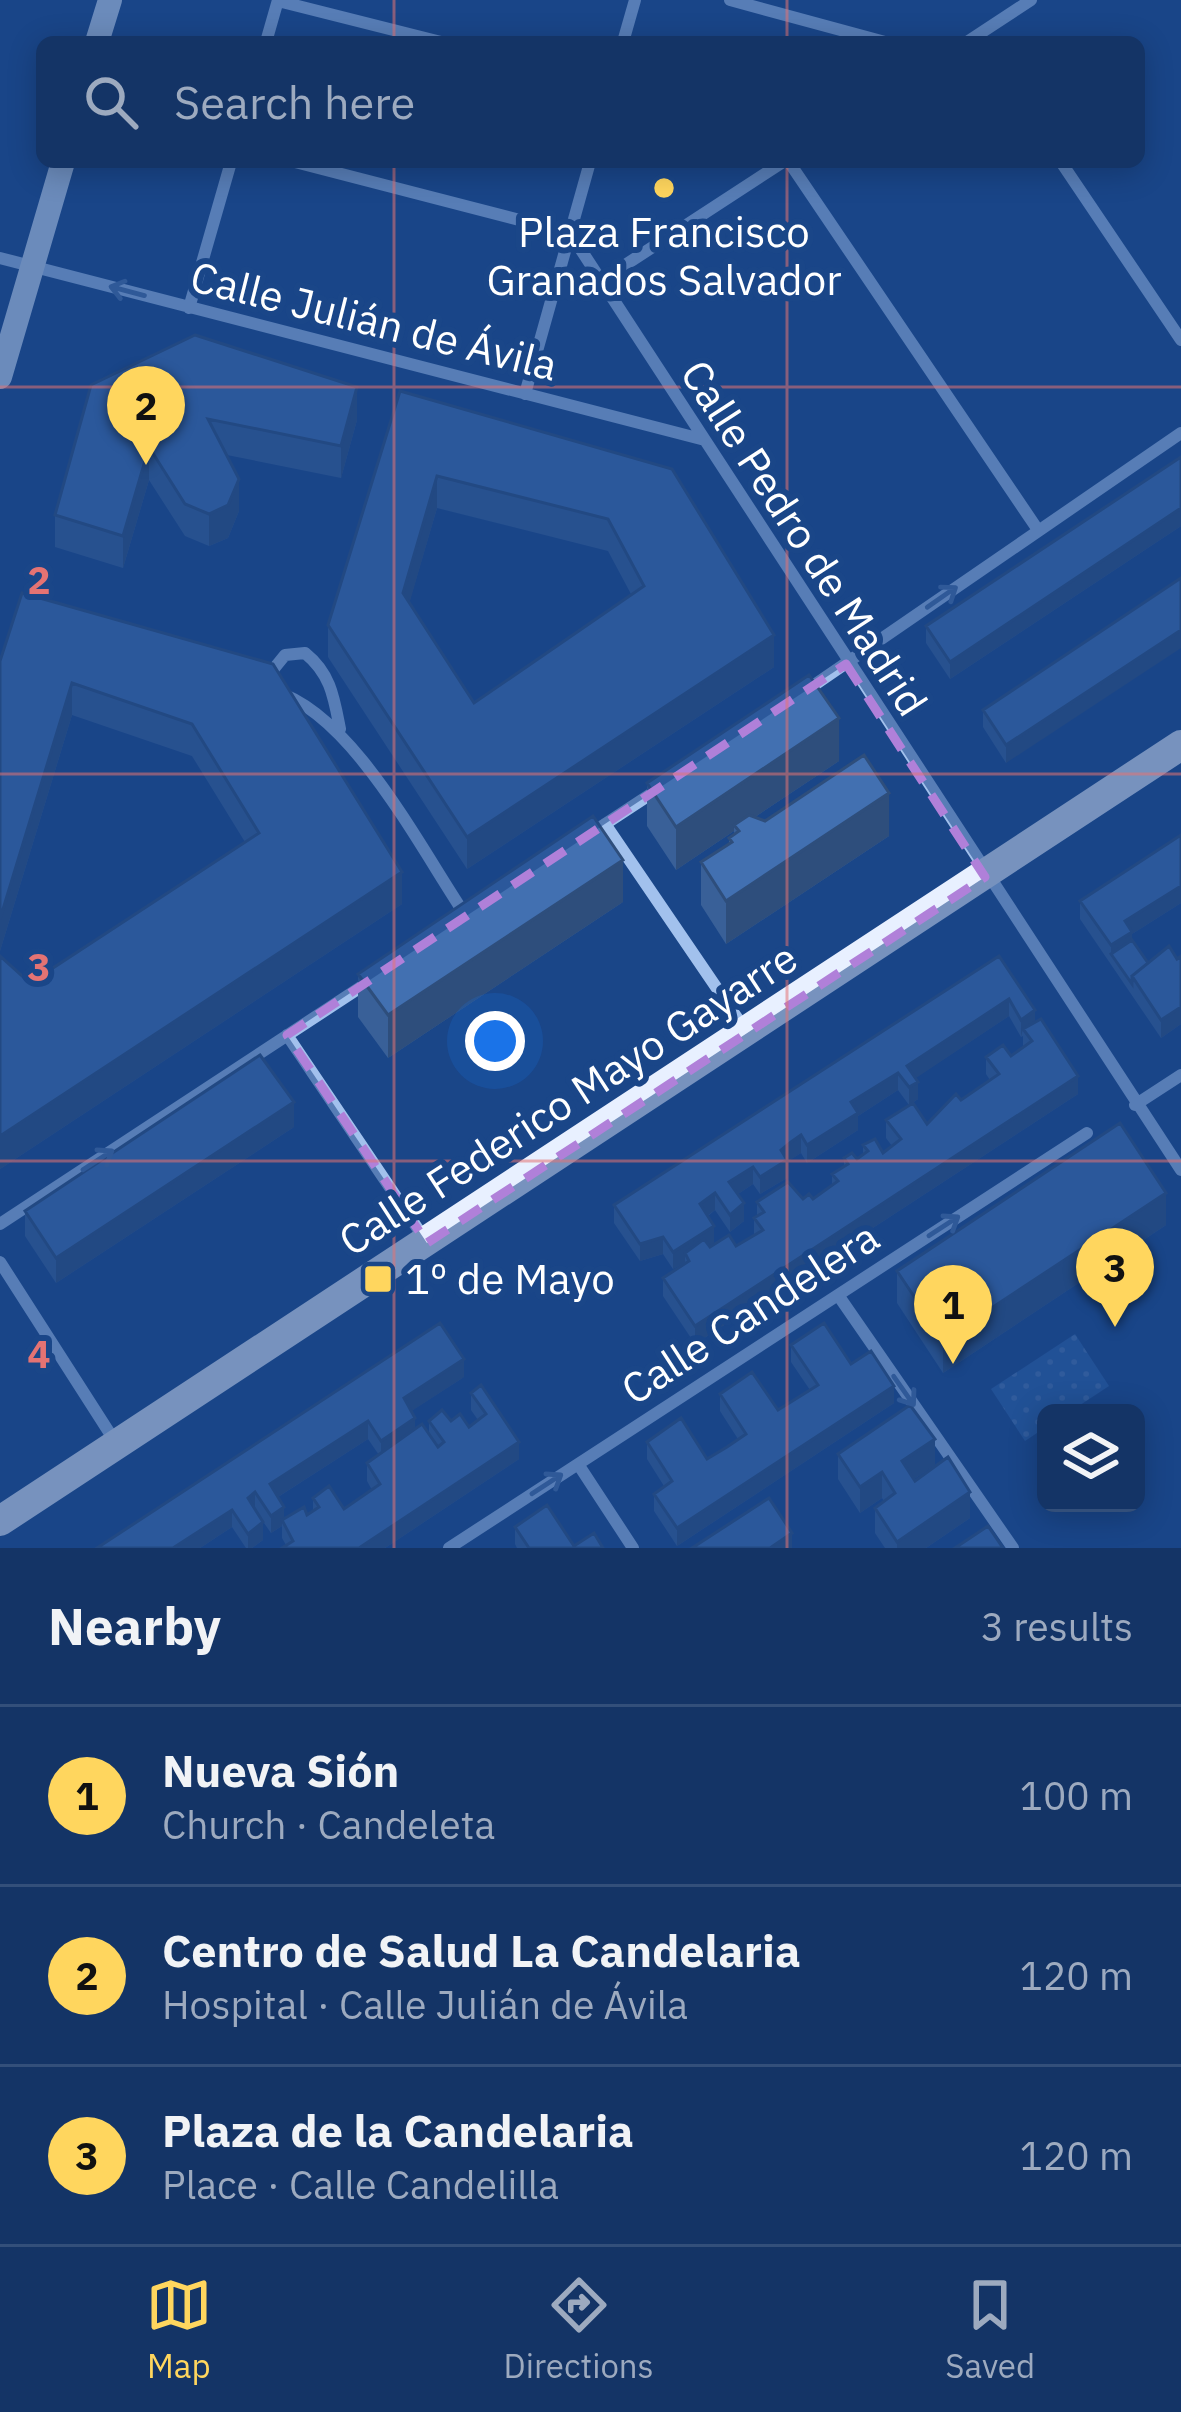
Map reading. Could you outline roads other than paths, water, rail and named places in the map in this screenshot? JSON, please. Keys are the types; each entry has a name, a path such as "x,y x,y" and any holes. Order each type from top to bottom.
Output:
{"main road":[{"name":"Calle Federico Mayo Gayarre","path":"0,1521 1181,746"}],"street":[{"path":"100,36 110,0"},
{"path":"268,36 278,0 418,36"},
{"path":"625,36 635,0"},
{"path":"730,0 864,36"},
{"path":"980,36 1031,0"},
{"path":"0,377 60,168"},
{"path":"189,308 229,168"},
{"path":"318,168 570,233"},
{"path":"524,394 588,168"},
{"path":"599,282 777,168"},
{"path":"790,168 1038,530"},
{"path":"1064,168 1181,340"},
{"name":"Calle Pedro de Madrid","path":"570,233 846,664 1181,1170"},
{"name":"Calle Julián de Ávila","path":"0,258 700,439"},
{"path":"791,701 1181,433"},
{"path":"340,729 333,692 321,666 305,653 285,655 272,671 274,691 301,698 340,729 466,916"},
{"path":"565,851 679,775"},
{"path":"605,824 747,1032"},
{"path":"447,930 486,903"},
{"path":"0,1224 387,969"},
{"path":"287,1035 427,1243"},
{"path":"1135,1105 1181,1075"},
{"name":"Calle Candelera","path":"449,1548 1087,1133"},
{"path":"0,1262 117,1445"},
{"path":"838,1295 1013,1548"},
{"path":"578,1464 633,1548"}],"place":[{"name":"Plaza Francisco Granados Salvador","path":"664,188"},
{"name":"Centro de Salud La Candelaria","path":"146,465"},
{"name":"1º de Mayo","path":"378,1279"},
{"name":"Plaza de la Candelaria","path":"1115,1327"},
{"name":"Nueva Sión","path":"953,1364"}]}
